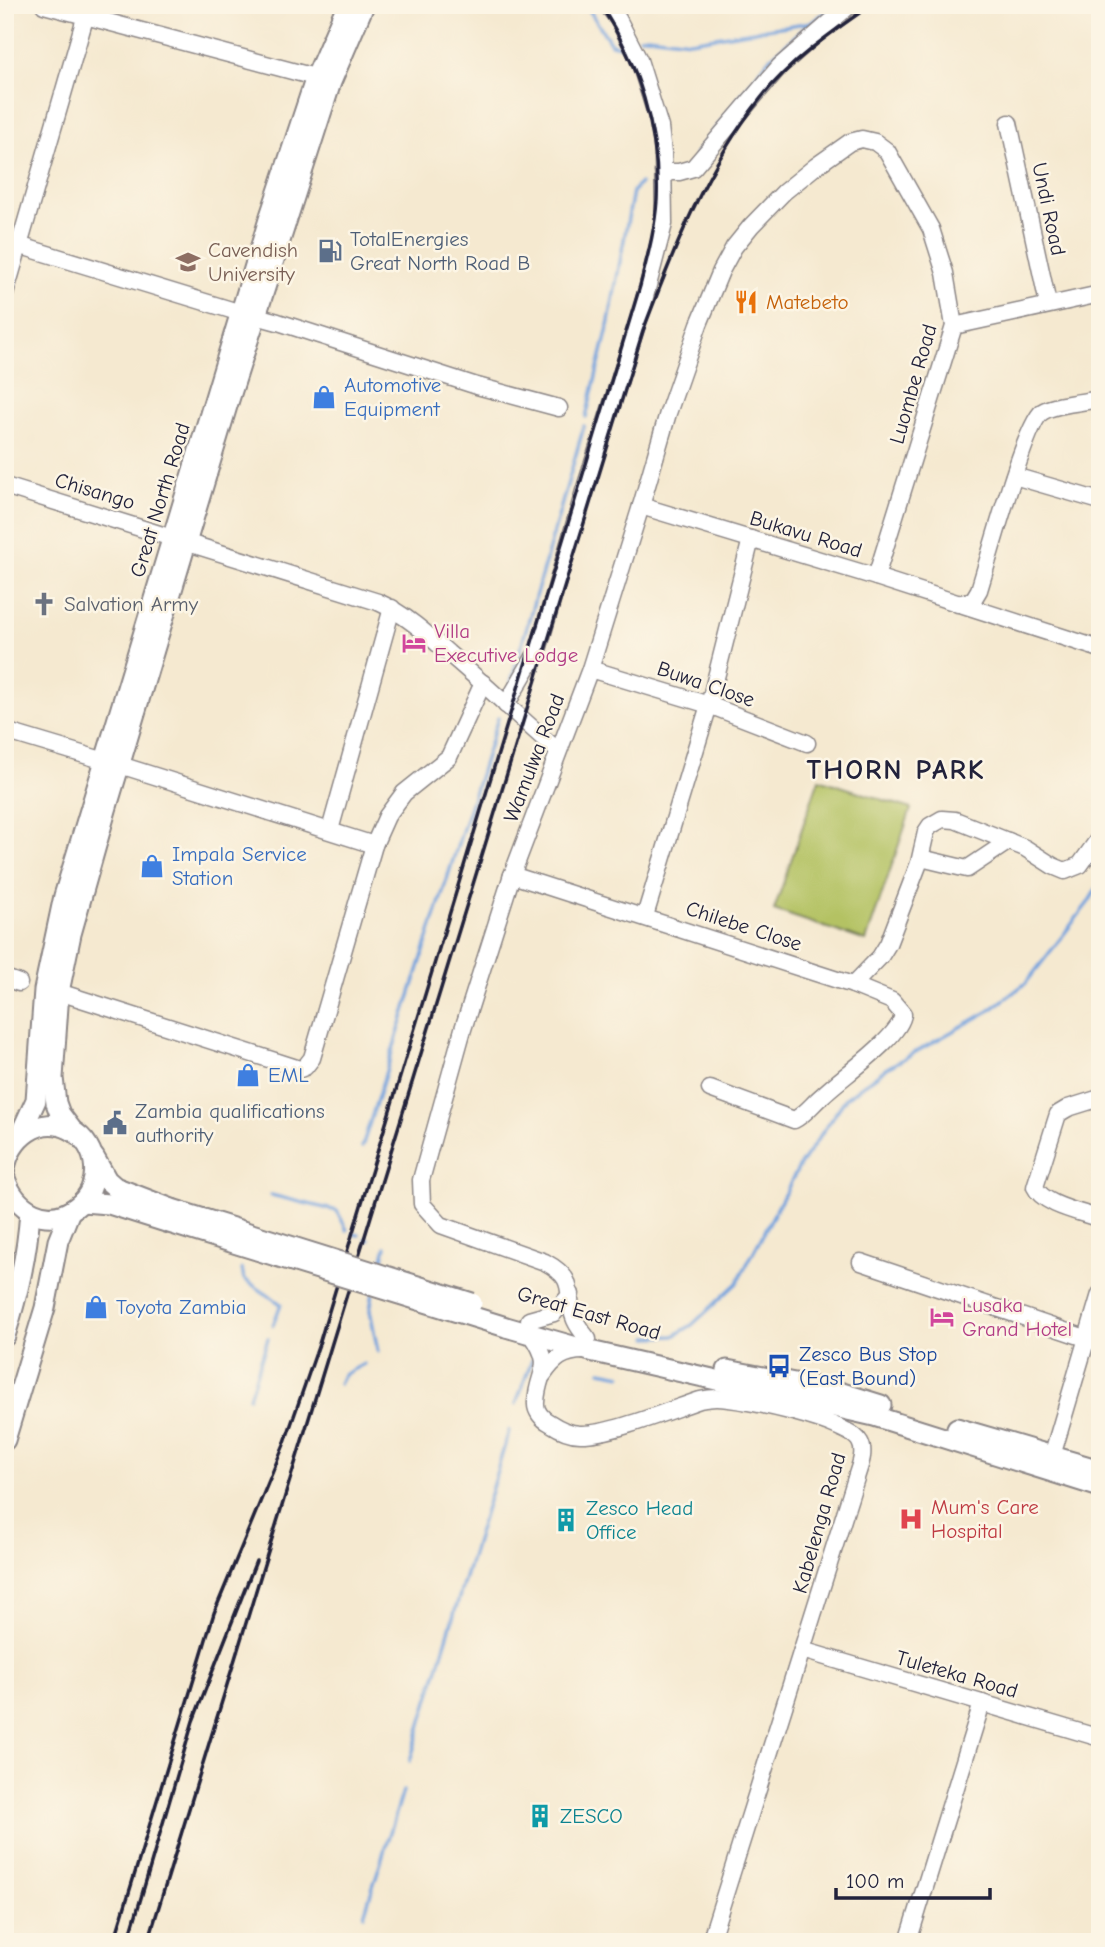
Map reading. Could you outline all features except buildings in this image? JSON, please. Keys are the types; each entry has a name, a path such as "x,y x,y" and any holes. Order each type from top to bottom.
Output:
{"main road":[{"name":"Great North Road","path":"6,1161 36,1100 44,990 54,936 112,763 248,315 347,5"},
{"name":"Great North Road","path":"324,79 364,5"},
{"name":"Great North Road","path":"180,539 222,374 248,315"},
{"name":"Great North Road","path":"90,1150 72,1130 56,1103 53,1078 59,992 112,763"},
{"path":"19,1137 44,1125 59,1125 72,1130"},
{"path":"5,1440 46,1308 58,1241 76,1207 90,1191 95,1178 95,1164 90,1150"},
{"name":"Great East Road","path":"90,1150 114,1187 170,1216"},
{"path":"5,1169 6,1161"},
{"path":"5,1178 18,1205 27,1245 20,1287 5,1336"},
{"name":"Great East Road","path":"18,1205 50,1216 76,1207 108,1204 170,1216 589,1345 874,1416 1100,1487"},
{"name":"Great East Road","path":"589,1345 836,1391 1100,1470"}],"street":[{"path":"44,5 324,79"},
{"path":"506,705 538,650 584,491 641,312 664,224 660,127 639,60 618,19 607,5"},
{"path":"663,172 693,168 780,66 850,5"},
{"path":"5,294 13,244 85,18"},
{"name":"Undi Road","path":"1009,123 1048,304"},
{"name":"Luombe Road","path":"868,139 887,151 932,229 945,272 954,326 876,577"},
{"name":"Wamulwa Road","path":"589,1345 574,1318 571,1294 563,1275 553,1266 441,1225 422,1204 421,1180 463,1029 512,875 590,669 668,413 699,324 734,247 751,226 784,192 816,166 850,142 868,139"},
{"path":"13,244 477,386 559,408"},
{"path":"954,326 1100,293"},
{"path":"958,604 973,600 979,590 1033,422 1041,412 1100,399"},
{"path":"1014,475 1100,501"},
{"name":"Chisango","path":"5,486 392,608 409,619 558,751"},
{"name":"Bukavu Road","path":"641,506 876,577 1100,649"},
{"path":"645,916 709,705 751,540"},
{"path":"330,830 392,608"},
{"name":"Buwa Close","path":"590,669 709,705 807,743"},
{"path":"59,992 300,1069 305,1067 312,1058 374,845 387,816 404,793 449,757 483,683"},
{"path":"5,732 374,845"},
{"path":"853,985 885,951 921,858 926,832 930,826 942,819 955,820 1031,850 1059,870 1070,870 1080,865 1100,837"},
{"path":"921,858 963,870 1009,841"},
{"name":"Chilebe Close","path":"512,875 853,985 892,1001 903,1014 897,1028 870,1055 822,1095 802,1116 794,1120 710,1089"},
{"path":"1100,1098 1058,1114 1035,1187 1039,1195 1048,1200 1100,1219"},
{"path":"861,1262 1093,1341"},
{"path":"531,1328 554,1313 571,1294"},
{"path":"1052,1456 1093,1341 1100,1294"},
{"name":"Kabelenga Road","path":"531,1328 544,1356 537,1410 543,1419 559,1429 578,1434 598,1433 700,1400 715,1398 764,1405 830,1423 856,1434 862,1444 863,1455 710,1942"},
{"path":"543,1375 554,1360 589,1345"},
{"name":"Tuleteka Road","path":"802,1650 1100,1738"},
{"path":"908,1942 982,1703"}],"green space":[{"path":"819,779 911,809 866,941 774,910"}],"waterway":[{"path":"586,5 611,44 620,46"},
{"path":"640,37 690,41 812,22 836,5"},
{"path":"696,154 768,60 810,23"},
{"path":"586,417 607,332 633,191 640,183"},
{"path":"511,682 584,426"},
{"path":"362,1147 498,718"},
{"path":"648,1337 674,1336 692,1325 737,1283 800,1165 846,1098 887,1068 989,1011 1026,983 1088,903 1100,883"},
{"path":"271,1195 337,1211 347,1230"},
{"path":"354,1234 359,1235"},
{"path":"380,1269 386,1247"},
{"path":"242,1269 244,1279 281,1304 273,1325"},
{"path":"373,1293 370,1310 378,1352"},
{"path":"249,1397 268,1338"},
{"path":"516,1404 532,1360"},
{"path":"339,1384 343,1375 364,1364"},
{"path":"601,1371 622,1375"},
{"path":"410,1761 509,1431"},
{"path":"364,1915 403,1791"}],"railway":[{"path":"114,1942 214,1613 285,1442 319,1344 640,286 653,233 657,200 655,149 636,73 600,5"},
{"path":"148,1942 643,331 693,210 723,152 741,125 772,84 798,59 871,5"},
{"path":"128,1942 193,1721 256,1561"}],"place":[{"name":"TotalEnergies Great North Road B","path":"330,251"},
{"name":"Cavendish University","path":"188,262"},
{"name":"Matebeto","path":"746,302"},
{"name":"Automotive Equipment","path":"324,397"},
{"name":"Salvation Army","path":"44,604"},
{"name":"Villa Executive Lodge","path":"414,643"},
{"name":"Impala Service Station","path":"152,866"},
{"name":"EML","path":"248,1075"},
{"name":"Zambia qualifications authority","path":"115,1123"},
{"name":"Toyota Zambia","path":"96,1307"},
{"name":"Lusaka Grand Hotel","path":"942,1317"},
{"name":"Zesco Bus Stop (East Bound)","path":"779,1366"},
{"name":"Mum's Care Hospital","path":"911,1519"},
{"name":"Zesco Head Office","path":"566,1520"},
{"name":"ZESCO","path":"540,1816"}],"district":[{"name":"THORN PARK","path":"896,769"}]}
